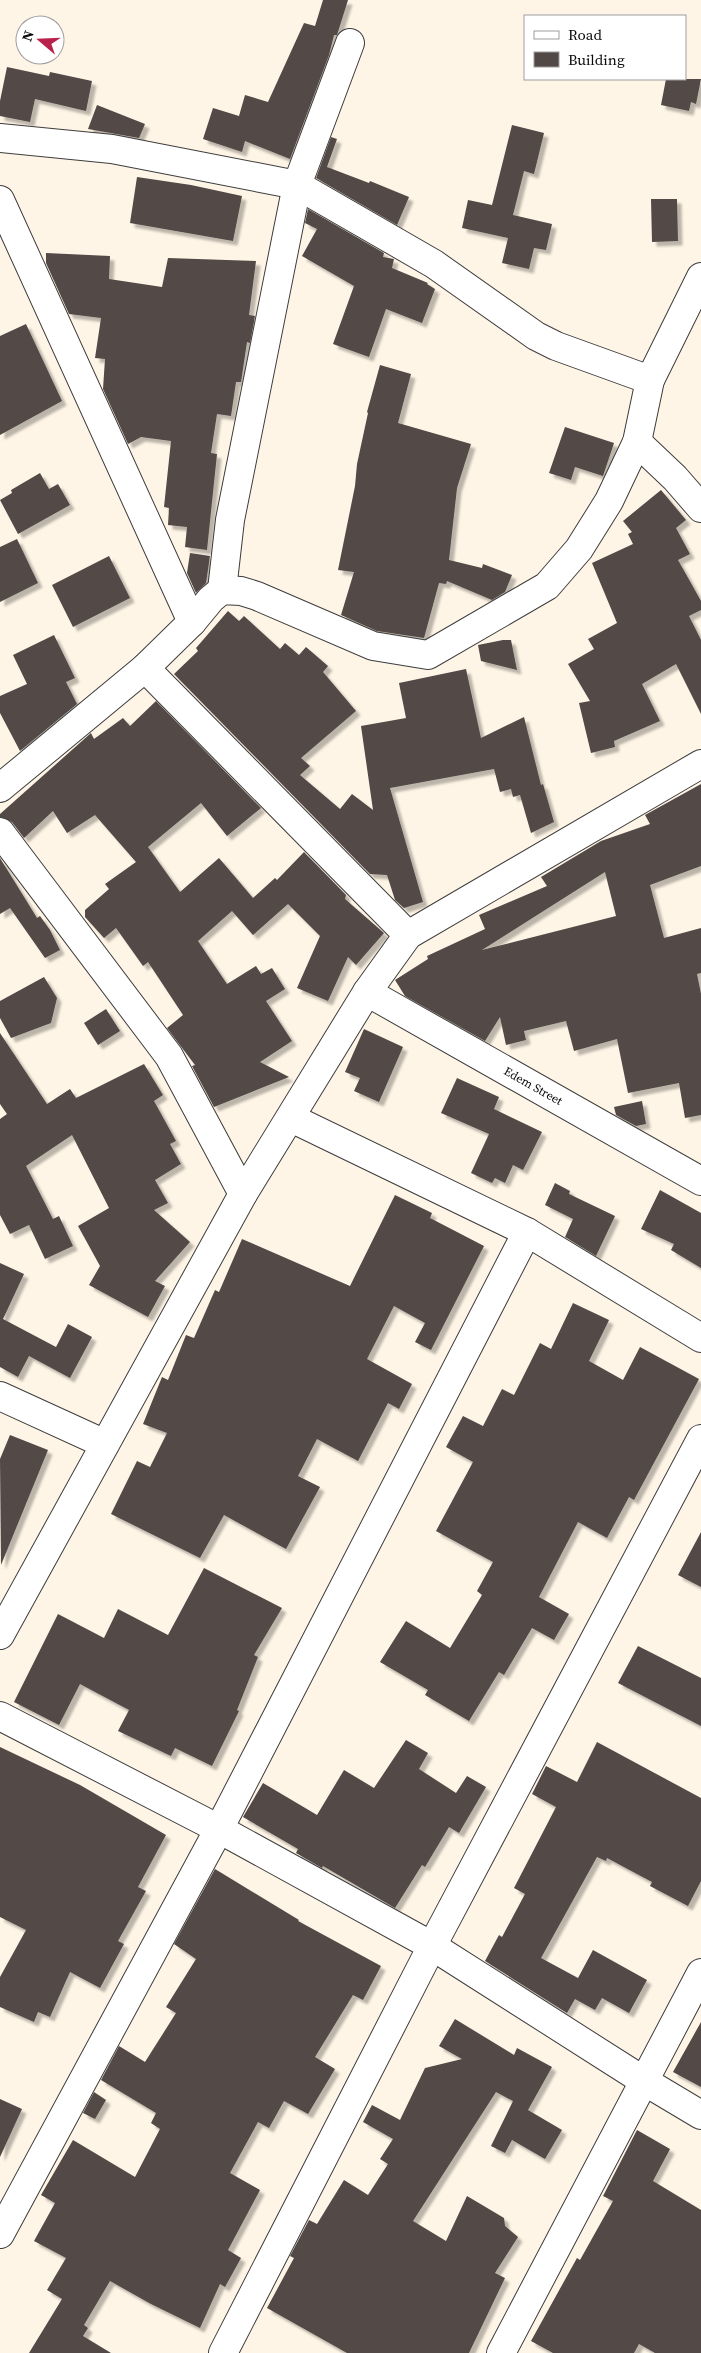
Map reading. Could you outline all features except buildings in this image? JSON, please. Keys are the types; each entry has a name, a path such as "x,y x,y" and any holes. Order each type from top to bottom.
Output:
{"street":[{"path":"0,788 145,668 222,590 230,520 297,185 350,43"},
{"path":"0,138 112,149 297,185 434,264 536,336 556,346 650,380"},
{"path":"0,200 192,622"},
{"path":"222,590 241,591 257,596 373,646 428,655 547,586 579,549 609,501 637,442 650,380 692,314 701,277"},
{"path":"637,442 675,478 701,508"},
{"path":"145,668 408,935"},
{"path":"0,1635 243,1194 367,992 408,935 701,764"},
{"path":"0,832 169,1056 243,1194"},
{"name":"Edem Street","path":"367,992 701,1181"},
{"path":"291,1118 527,1232 701,1338"},
{"path":"0,2234 218,1829 527,1232"},
{"path":"0,1396 105,1444"},
{"path":"223,2353 432,1946 701,1439"},
{"path":"0,1716 218,1829 432,1946 644,2081 701,2114"},
{"path":"501,2353 701,1973"}]}
